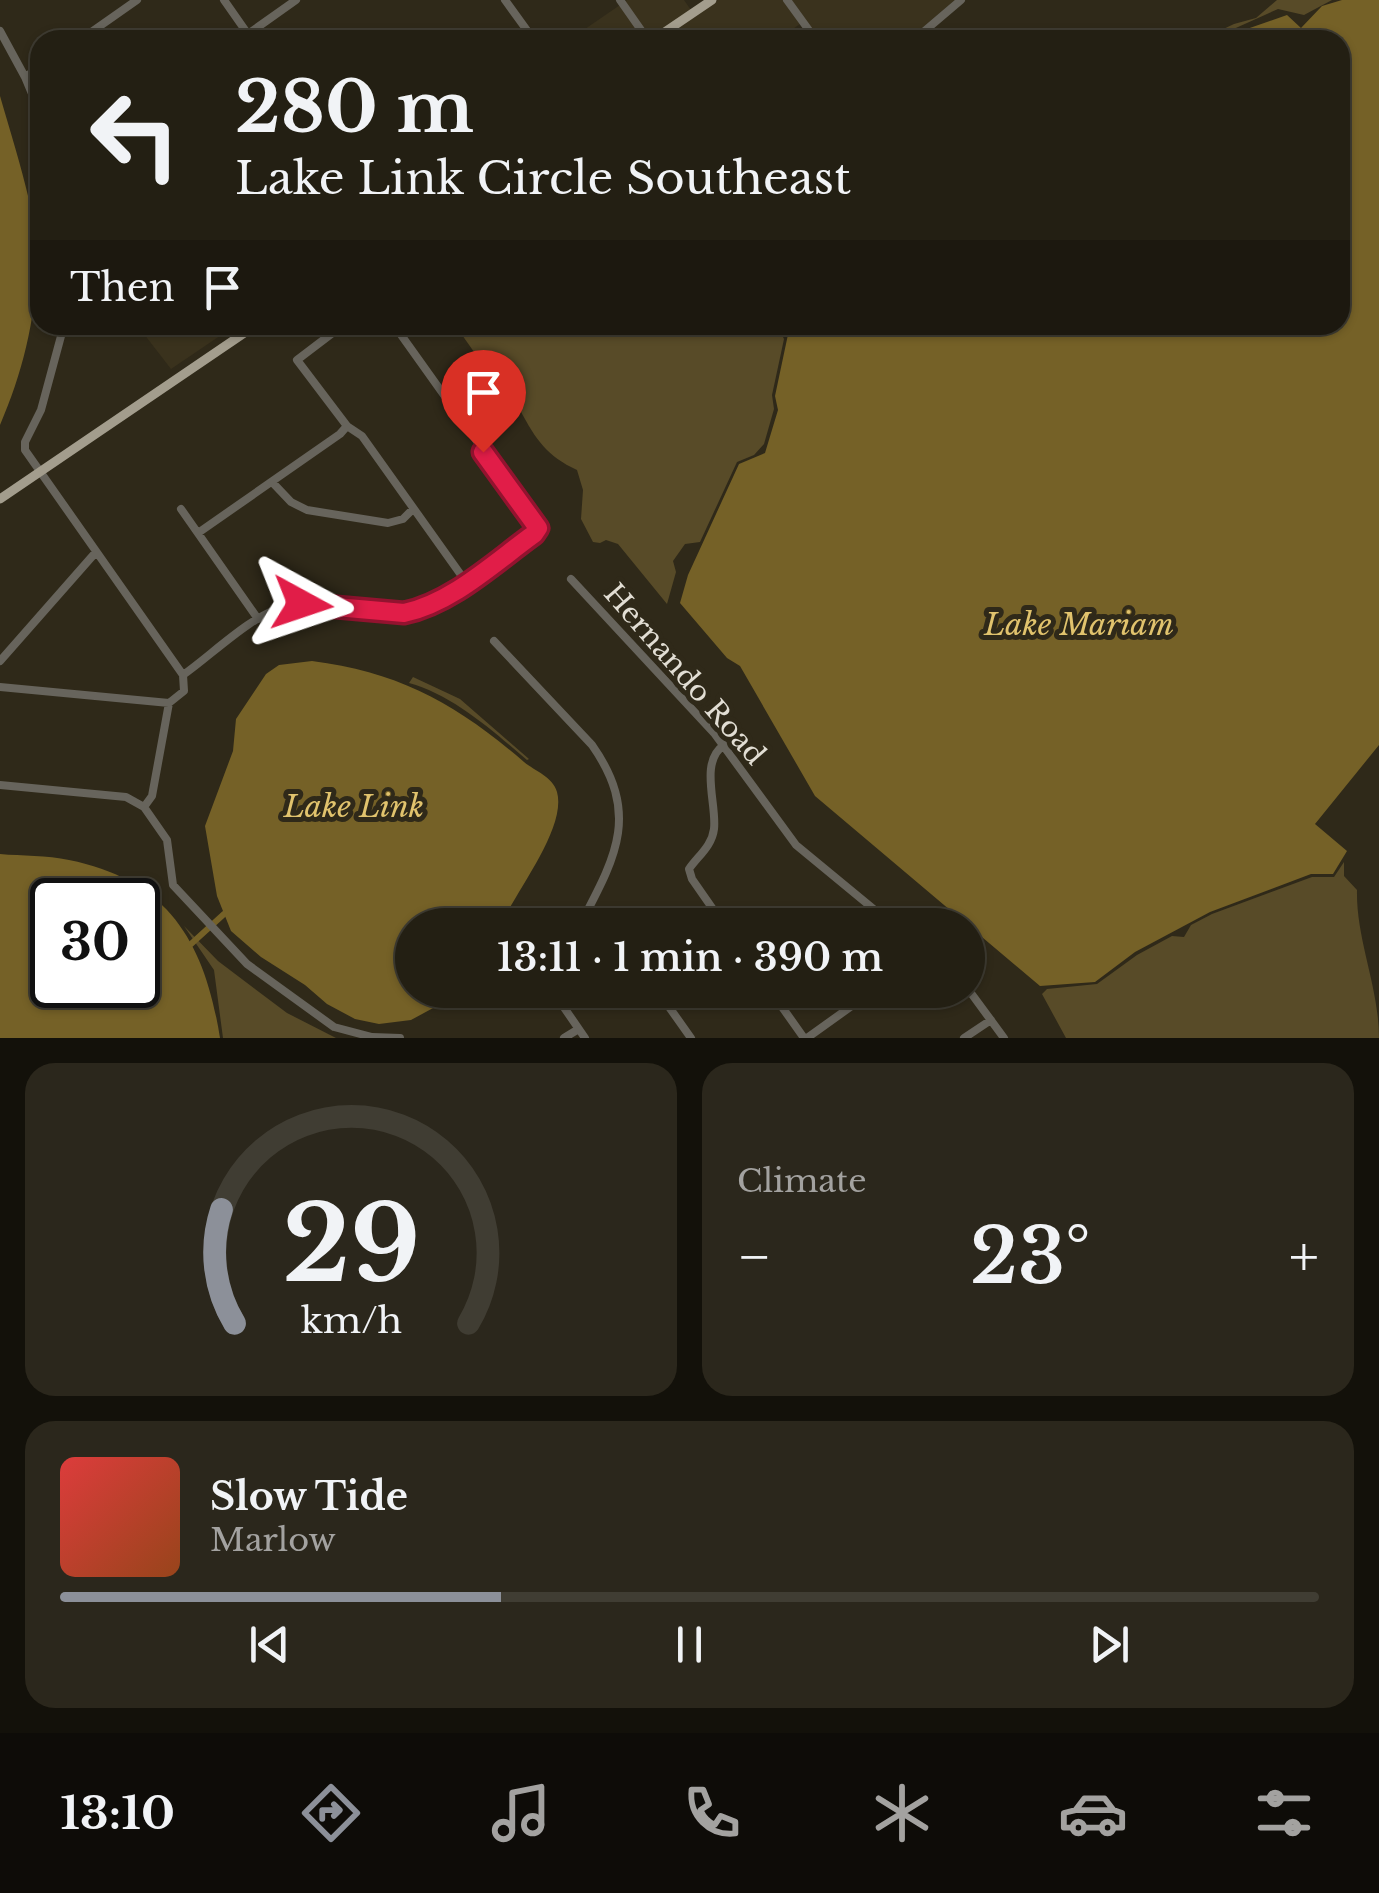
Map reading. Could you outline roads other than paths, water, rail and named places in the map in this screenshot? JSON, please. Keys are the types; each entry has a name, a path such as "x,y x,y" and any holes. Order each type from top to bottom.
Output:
{"main road":[{"path":"666,30 712,0"},
{"path":"0,498 241,335"}],"street":[{"path":"94,30 137,0"},
{"path":"224,0 245,30"},
{"path":"259,30 296,0"},
{"path":"505,0 527,30"},
{"path":"620,0 642,30"},
{"path":"788,0 809,30"},
{"path":"926,30 961,0"},
{"path":"0,31 30,87"},
{"path":"26,77 30,74"},
{"path":"61,335 41,410 25,450 183,675 184,691 169,703 152,796 144,806"},
{"path":"330,335 297,360 347,426 362,436 466,582"},
{"path":"183,675 258,619 286,606 404,613 431,605 538,528 401,335"},
{"path":"198,533 347,426"},
{"path":"272,482 290,502 307,510 388,523 413,510"},
{"path":"181,510 258,619"},
{"path":"0,661 96,552"},
{"name":"Hernando Road","path":"571,579 724,746 796,846 872,908"},
{"path":"494,642 592,744 613,784 618,807 616,848 589,908"},
{"path":"0,687 169,703"},
{"path":"712,908 689,869 705,850 714,828 710,767 717,750 724,746"},
{"path":"0,785 126,798 144,806 167,840 174,885 247,964 334,1027 372,1037 400,1038"},
{"path":"563,1008 585,1038"},
{"path":"670,1008 691,1038"},
{"path":"783,1008 805,1038 848,1008"},
{"path":"982,1008 1004,1038"},
{"path":"964,1038 991,1020"},
{"path":"564,1038 577,1030"}],"water":[{"name":"Lake Mariam","path":"1342,0 1379,0 1379,745 1315,824 1347,851 1333,874 1311,874 1210,912 1135,952 1095,982 1040,986 985,940 985,908 948,908 815,796 740,666 727,658 680,603 688,575 739,464 765,453 778,410 775,396 788,335 1350,335 1350,30 1244,30 1287,15 1301,28 1322,6"},
{"path":"0,96 30,206 30,326 20,371 0,425"},
{"name":"Lake Link","path":"312,661 344,666 426,694 500,742 548,778 557,792 558,807 547,841 510,908 395,908 395,1008 433,1008 411,1020 379,1024 355,1019 327,1004 231,931 217,896 205,826 233,751 236,719 266,674 279,665"},
{"path":"0,854 61,858 123,878 30,878 30,1008 160,1008 160,903 192,945 204,973 220,1038 0,1038"}],"waterway":[{"path":"191,944 224,914"}]}
